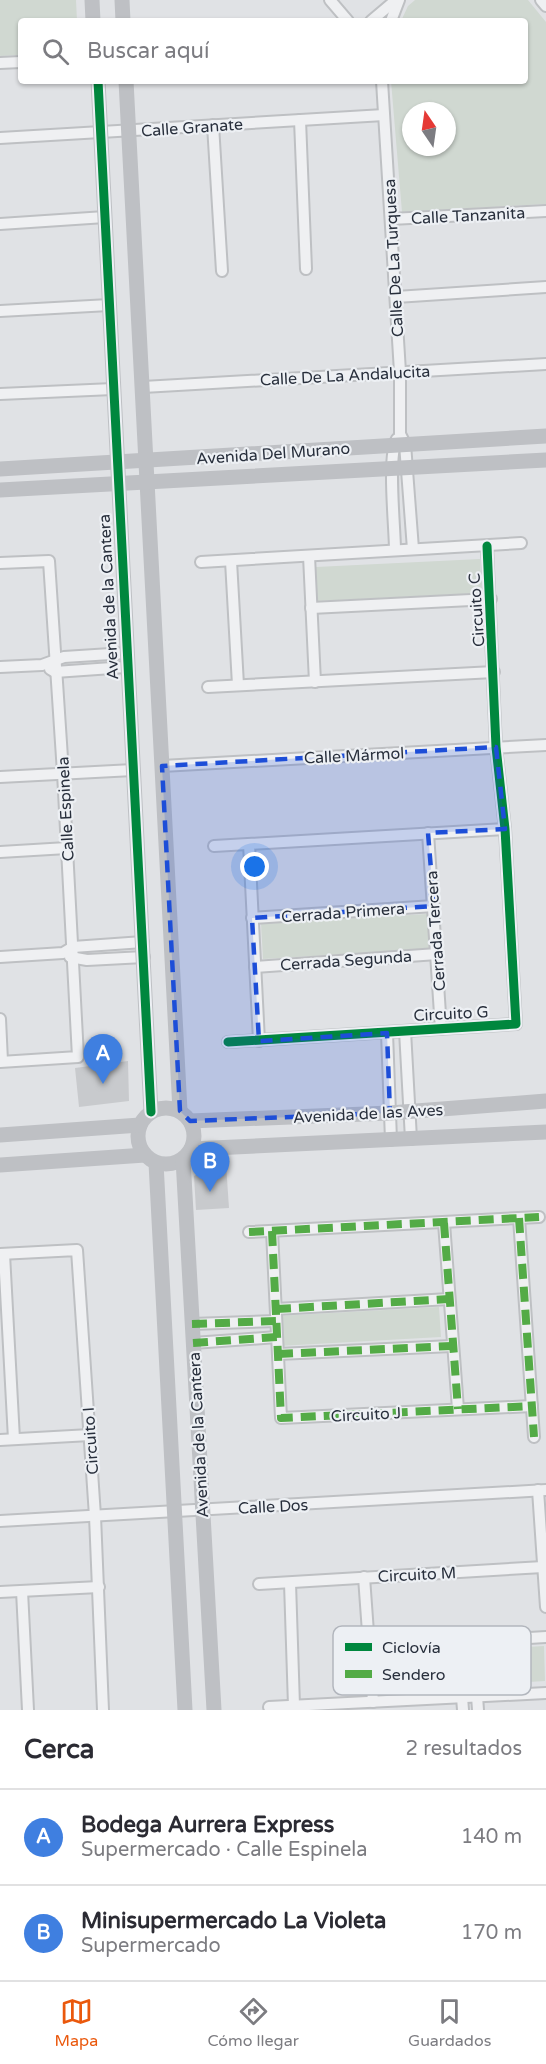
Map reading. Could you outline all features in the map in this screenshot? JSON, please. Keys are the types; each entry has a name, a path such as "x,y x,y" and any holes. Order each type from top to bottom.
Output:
{"street":[{"path":"92,0 93,18"},
{"path":"122,0 123,18"},
{"path":"330,0 345,18"},
{"path":"375,18 398,0"},
{"path":"392,18 398,0"},
{"path":"541,0 546,6"},
{"path":"0,63 18,62"},
{"name":"Avenida de la Cantera","path":"98,84 151,1112"},
{"path":"0,1165 150,1159 165,1164 187,1154 194,1140 185,1116 162,766 126,84"},
{"name":"Calle De La Turquesa","path":"382,84 400,372 400,467 396,550"},
{"name":"Calle Granate","path":"0,138 384,115"},
{"path":"300,120 306,269"},
{"path":"213,126 222,270"},
{"name":"Calle Tanzanita","path":"391,219 546,211"},
{"path":"0,224 105,217"},
{"path":"396,297 546,287"},
{"path":"0,311 109,305"},
{"name":"Calle De La Andalucita","path":"143,387 546,364"},
{"path":"0,394 113,389"},
{"name":"Avenida Del Murano","path":"0,469 146,461 399,441 546,436"},
{"name":"Avenida Del Murano","path":"0,490 546,460"},
{"name":"Calle De La Turquesa","path":"400,467 413,549"},
{"path":"201,562 521,543"},
{"name":"Circuito C","path":"486,546 496,747 505,829"},
{"path":"309,556 315,682"},
{"name":"Calle Espinela","path":"0,563 48,561 63,773 78,1057 1,1062"},
{"path":"231,561 238,685"},
{"path":"311,608 490,599"},
{"path":"0,667 42,665 54,658 126,660"},
{"path":"42,665 55,672 126,660"},
{"path":"208,687 494,672"},
{"name":"Calle Mármol","path":"162,766 546,745"},
{"path":"0,777 133,770"},
{"path":"214,846 505,829"},
{"name":"Circuito G","path":"228,1042 516,1024 505,829"},
{"name":"Cerrada Tercera","path":"428,833 441,1029"},
{"path":"249,844 259,1041"},
{"path":"0,852 67,848"},
{"name":"Cerrada Primera","path":"252,918 434,906"},
{"path":"0,957 63,953 73,947 143,950"},
{"path":"63,953 74,960 143,950"},
{"name":"Cerrada Segunda","path":"255,967 436,954"},
{"path":"0,1019 1,1062"},
{"name":"Circuito G","path":"405,1031 411,1139"},
{"path":"387,1033 391,1140"},
{"name":"Avenida de las Aves","path":"185,1116 390,1113 546,1101"},
{"path":"150,1159 138,1141 140,1125 151,1112 170,1108 185,1116"},
{"path":"0,1135 140,1125"},
{"name":"Avenida de las Aves","path":"187,1154 546,1132"},
{"name":"Avenida de la Cantera","path":"187,1154 192,1324 213,1710"},
{"name":"Avenida de la Cantera","path":"150,1159 185,1710"},
{"path":"249,1232 539,1217"},
{"path":"519,1218 534,1437"},
{"path":"444,1223 458,1409"},
{"name":"Circuito J","path":"272,1231 281,1418 532,1406"},
{"name":"Circuito I","path":"2,1254 77,1250 95,1516 104,1710"},
{"path":"2,1254 14,1439"},
{"path":"276,1309 449,1299"},
{"path":"192,1324 276,1321"},
{"path":"193,1343 277,1337"},
{"path":"278,1354 452,1346"},
{"path":"0,1440 90,1435"},
{"path":"542,1490 546,1607"},
{"name":"Calle Dos","path":"0,1521 542,1490"},
{"name":"Circuito M","path":"259,1584 543,1567"},
{"path":"364,1577 368,1626"},
{"path":"290,1583 294,1706"},
{"path":"0,1592 99,1587"},
{"path":"22,1591 28,1710"},
{"path":"531,1638 546,1637"},
{"path":"531,1694 546,1693"},
{"path":"372,1695 373,1702"},
{"path":"269,1707 500,1695"},
{"path":"477,1696 477,1710"},
{"path":"462,1697 463,1710"}],"highlighted area":[{"path":"496,747 505,829 428,833 434,906 252,918 259,1041 387,1033 390,1113 190,1121 180,1111 162,766"}],"shaded area":[{"path":"0,0 76,0 77,18 18,18 18,55 0,56"},
{"path":"415,0 528,0 546,22 546,204 402,212 391,84 528,84 528,18 402,18 408,6"},
{"path":"480,559 482,593 317,601 316,567"},
{"path":"427,914 429,949 263,959 261,924"},
{"path":"439,1307 441,1337 279,1346 277,1316"},
{"path":"544,1646 545,1681 531,1682 531,1647"}],"building":[{"path":"128,1061 129,1101 79,1107 75,1068"},
{"path":"226,1164 229,1208 196,1210 194,1176 215,1165"}],"marked path":[{"path":"249,1232 539,1217"},
{"path":"519,1218 534,1437"},
{"path":"444,1223 458,1409"},
{"path":"272,1231 281,1418 532,1406"},
{"path":"276,1309 449,1299"},
{"path":"192,1324 276,1321"},
{"path":"193,1343 277,1337"},
{"path":"278,1354 452,1346"}],"cycle path":[{"path":"98,84 151,1112"},
{"path":"228,1042 516,1024 505,829 496,747 487,546"}],"place":[{"name":"Bodega Aurrera Express","path":"103,1084"},
{"name":"Minisupermercado La Violeta","path":"210,1192"}]}
